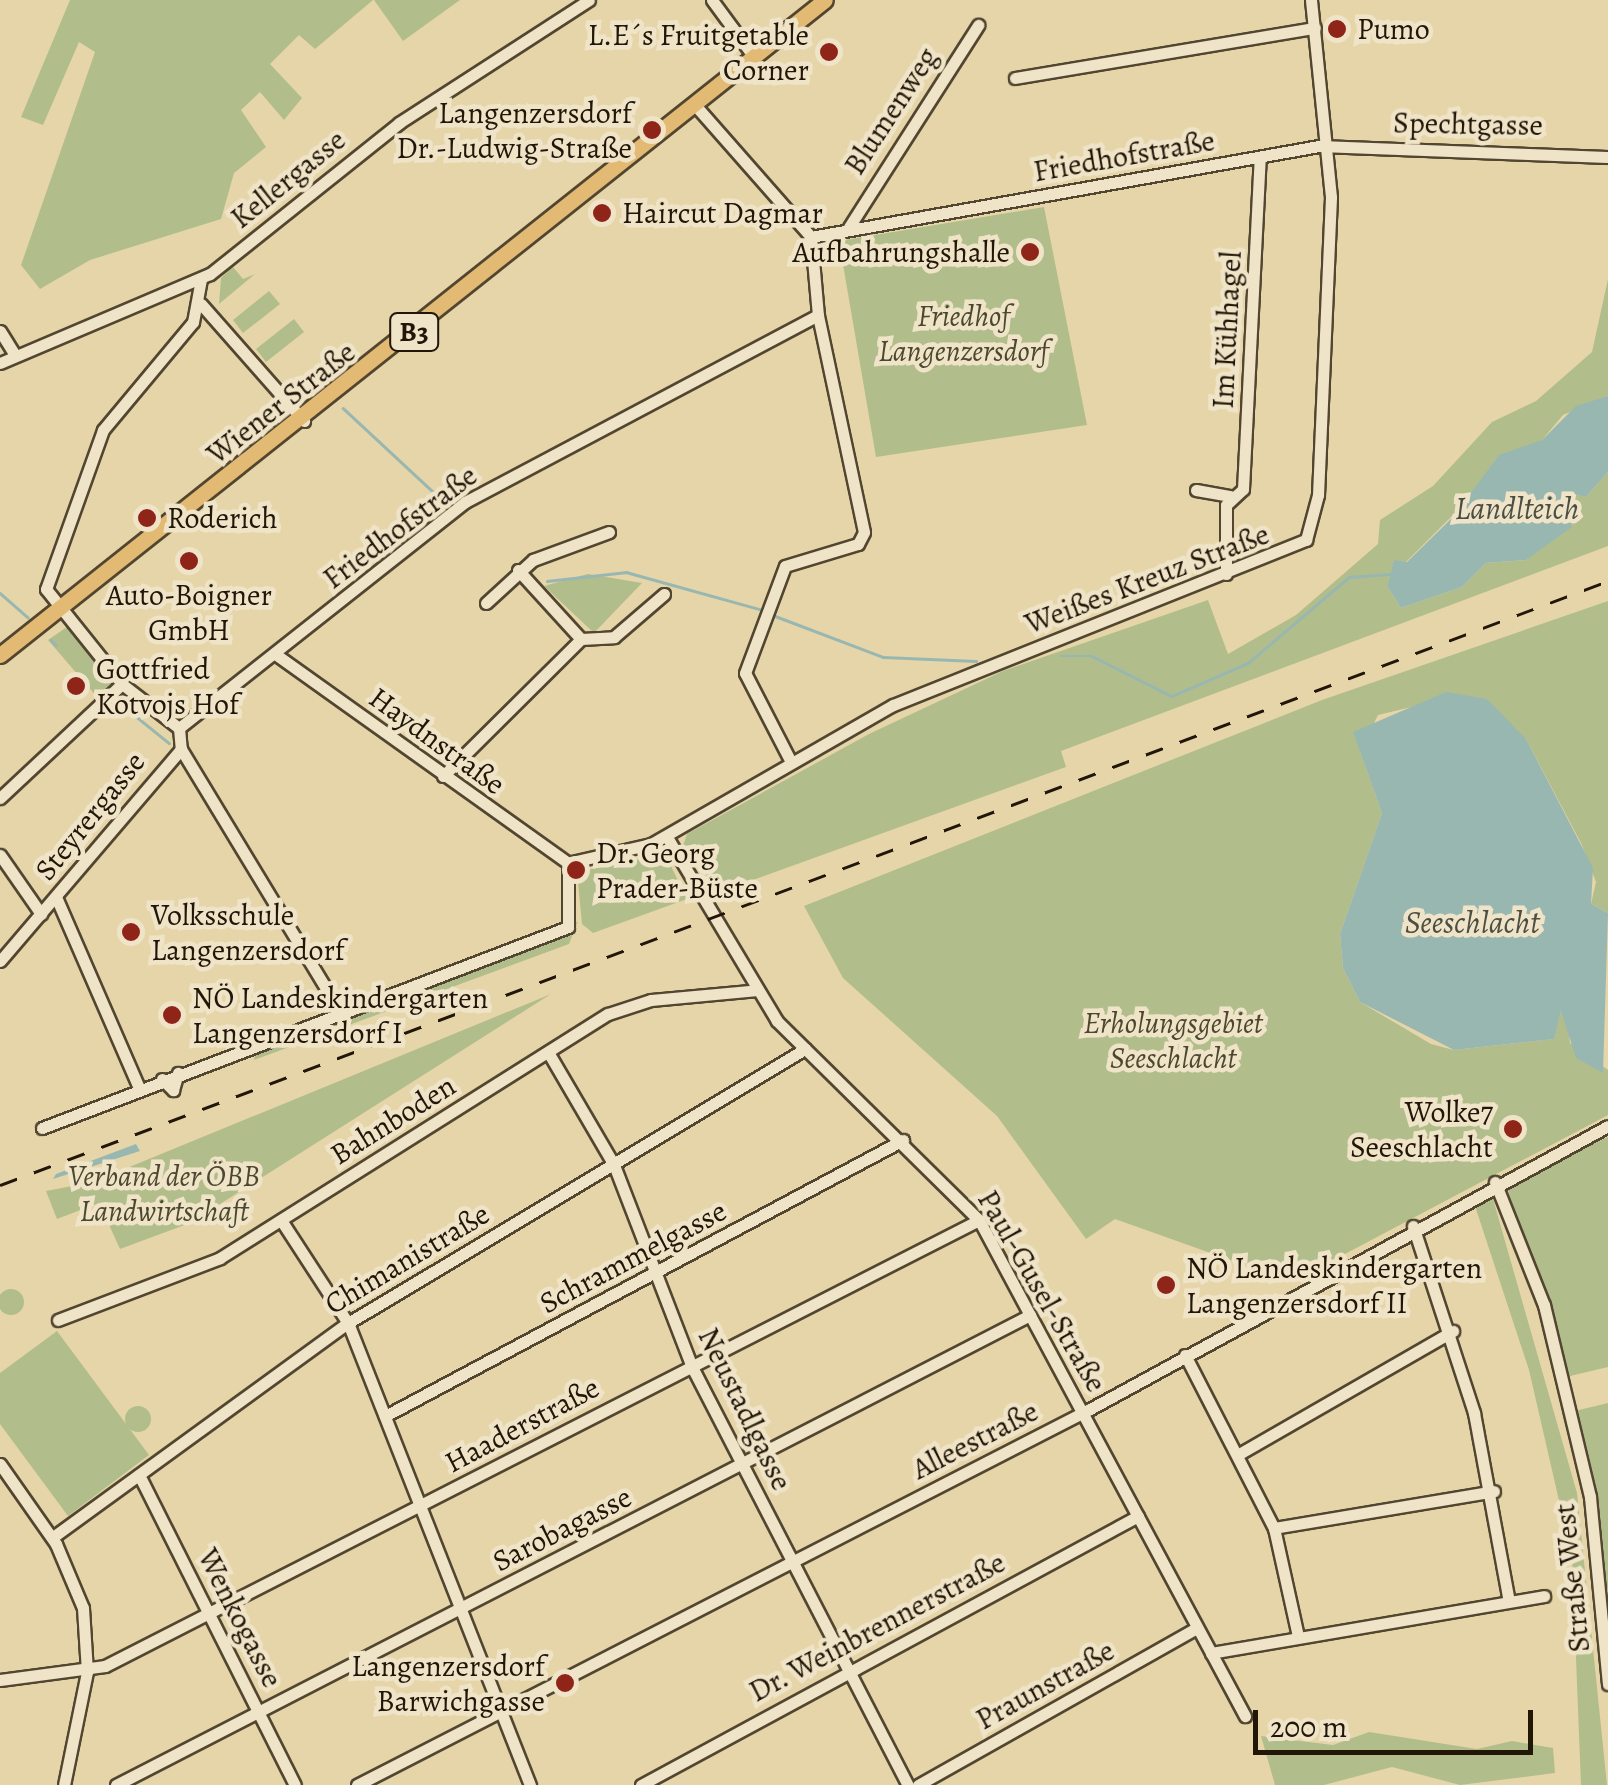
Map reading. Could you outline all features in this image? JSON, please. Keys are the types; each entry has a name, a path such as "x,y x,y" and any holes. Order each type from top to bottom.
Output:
{"main road":[{"name":"Wiener Straße","path":"0,655 304,421 825,0"}],"street":[{"name":"Kellergasse","path":"0,362 201,279 399,124 589,0"},
{"path":"712,0 754,57"},
{"name":"Weißes Kreuz Straße","path":"568,863 667,837 893,705 1290,551 1314,527 1326,146 1311,0"},
{"name":"Blumenweg","path":"849,226 978,24"},
{"path":"1014,78 1315,28"},
{"path":"695,105 812,237 818,314 864,532 858,544 780,562 772,615 743,679 791,762"},
{"name":"Friedhofstraße","path":"812,237 849,226 1326,146"},
{"name":"Spechtgasse","path":"1326,146 1608,157"},
{"name":"Im Kühhagel","path":"1226,574 1230,496 1243,489 1260,158"},
{"path":"201,279 202,304 304,421"},
{"path":"202,304 103,430 48,580 60,611 122,684 179,728 181,750 341,1014"},
{"name":"Friedhofstraße","path":"179,728 278,656 466,502 818,314"},
{"path":"0,331 15,355"},
{"path":"1196,490 1230,496"},
{"path":"486,603 518,570 609,532"},
{"path":"518,570 581,640"},
{"path":"443,776 581,640 614,637 664,594"},
{"name":"Haydnstraße","path":"278,656 568,863"},
{"path":"0,798 122,684"},
{"name":"Steyrergasse","path":"0,961 181,750"},
{"name":"Paul-Gusel-Straße","path":"667,837 758,990 805,1049 904,1140 979,1220 1245,1716"},
{"path":"0,854 41,914"},
{"path":"42,1128 162,1079 172,1090 178,1073 568,927 568,863"},
{"path":"56,897 138,1088"},
{"name":"Bahnboden","path":"58,1320 196,1270 548,1052 636,1003 758,990"},
{"name":"Chimanistraße","path":"52,1537 348,1323 805,1049"},
{"name":"Neustadlgasse","path":"548,1052 614,1164 691,1365 908,1785"},
{"name":"Alleestraße","path":"357,1785 1084,1413 1413,1226 1608,1126"},
{"name":"Schrammelgasse","path":"384,1416 904,1140"},
{"name":"Straße West","path":"1495,1182 1544,1305 1590,1497 1608,1684"},
{"path":"280,1220 348,1323 530,1785"},
{"name":"Haaderstraße","path":"87,1672 420,1507 979,1220"},
{"path":"1413,1226 1453,1331 1494,1491 1508,1602"},
{"name":"Sarobagasse","path":"116,1785 1030,1315"},
{"path":"1239,1454 1453,1331"},
{"path":"1185,1356 1274,1528 1298,1636"},
{"path":"0,1464 52,1537 84,1608 87,1672 64,1785"},
{"name":"Wenkogasse","path":"138,1475 296,1785"},
{"path":"1274,1528 1494,1491"},
{"name":"Dr. Weinbrennerstraße","path":"641,1785 848,1667 1138,1516"},
{"path":"1211,1653 1544,1596"},
{"name":"Praunstraße","path":"918,1785 1197,1628"},
{"path":"0,1680 87,1672"}],"green space":[{"path":"70,0 373,0 315,49 299,35 270,64 302,98 284,120 260,92 241,110 266,147 234,173 221,219 90,260 40,289 21,265 95,52 79,42 43,125 21,117"},
{"path":"374,0 460,0 403,41"},
{"name":"Friedhof Langenzersdorf","path":"1044,207 1087,425 876,457 839,241"},
{"path":"233,267 243,279 255,274 219,304 221,278"},
{"path":"1608,279 1608,396 1563,415 1542,440 1514,454 1406,562 1394,561 1387,586 1401,608 1462,587 1486,563 1526,560 1572,520 1560,505 1567,491 1586,497 1608,472 1608,546 1061,751 1066,767 720,892 683,846 687,834 869,734 1003,671 1208,600 1228,654 1296,615 1378,544 1380,520 1433,486 1492,422 1536,401 1592,352"},
{"path":"269,291 280,304 243,333 233,320"},
{"path":"294,319 304,332 266,362 256,349"},
{"path":"588,574 642,583 594,633 544,586"},
{"name":"Erholungsgebiet Seeschlacht","path":"1608,601 1608,913 1591,904 1596,882 1581,843 1526,739 1441,700 1378,715 1360,751 1382,813 1340,934 1343,968 1360,1002 1431,1044 1454,1050 1553,1039 1561,1011 1567,1014 1570,1043 1608,1070 1608,1115 1292,1282 1115,1219 1086,1239 997,1116 843,978 804,906 1322,700"},
{"path":"67,627 111,684 97,697 48,640"},
{"path":"655,856 669,862 687,899 593,933 582,924 577,872"},
{"path":"578,921 569,944 254,1060 256,1052 553,941"},
{"name":"Verband der ÖBB Landwirtschaft","path":"551,994 190,1223 120,1249 99,1203 57,1219 46,1191 93,1182"},
{"path":"1608,1137 1608,1367 1566,1377 1506,1184"},
{"path":"1491,1192 1577,1493 1607,1785 1581,1785 1572,1557 1529,1370 1473,1200"},
{"path":"11,1289 20,1293 24,1302 20,1311 11,1315 2,1311 -2,1302 2,1293"},
{"path":"57,1331 149,1455 68,1516 0,1424 0,1373"},
{"path":"1608,1403 1608,1590 1604,1590 1597,1498 1575,1411"},
{"path":"138,1406 147,1410 151,1419 147,1428 138,1432 129,1428 125,1419 129,1410"},
{"path":"1369,1732 1477,1749 1512,1741 1553,1748 1555,1773 1460,1785 1392,1767 1324,1785 1275,1785 1261,1736 1333,1745"}],"water":[{"name":"Landlteich","path":"1608,396 1608,472 1586,497 1567,492 1560,505 1572,527 1526,560 1486,563 1462,587 1401,608 1387,586 1394,560 1407,562 1453,517 1499,455 1542,440 1576,406"},
{"name":"Seeschlacht","path":"1446,692 1487,699 1526,739 1593,868 1591,904 1608,913 1603,1073 1576,1058 1561,1011 1554,1039 1454,1050 1360,1002 1343,968 1340,934 1382,813 1353,732"},
{"path":"136,1144 140,1151 53,1179 56,1174"}],"waterway":[{"path":"343,408 440,498"},
{"path":"547,581 626,572 763,610"},
{"path":"1061,656 1092,656 1172,696 1248,663 1349,577 1390,574"},
{"path":"0,593 28,617"},
{"path":"770,614 883,657 976,661"},
{"path":"51,640 56,645"},
{"path":"117,701 169,743"}],"railway":[{"path":"0,1185 1608,581"}],"place":[{"name":"Pumo","path":"1337,29"},
{"name":"L.E´s Fruitgetable Corner","path":"829,52"},
{"name":"Langenzersdorf Dr.-Ludwig-Straße","path":"652,130"},
{"name":"Haircut Dagmar","path":"602,213"},
{"name":"Aufbahrungshalle","path":"1030,252"},
{"name":"Roderich","path":"147,518"},
{"name":"Auto-Boigner GmbH","path":"189,561"},
{"name":"Gottfried Kotvojs Hof","path":"76,686"},
{"name":"Dr. Georg Prader-Büste","path":"576,870"},
{"name":"Volksschule Langenzersdorf","path":"131,932"},
{"name":"NÖ Landeskindergarten Langenzersdorf I","path":"172,1015"},
{"name":"Wolke7 Seeschlacht","path":"1513,1129"},
{"name":"NÖ Landeskindergarten Langenzersdorf II","path":"1166,1285"},
{"name":"Langenzersdorf Barwichgasse","path":"565,1683"}]}
